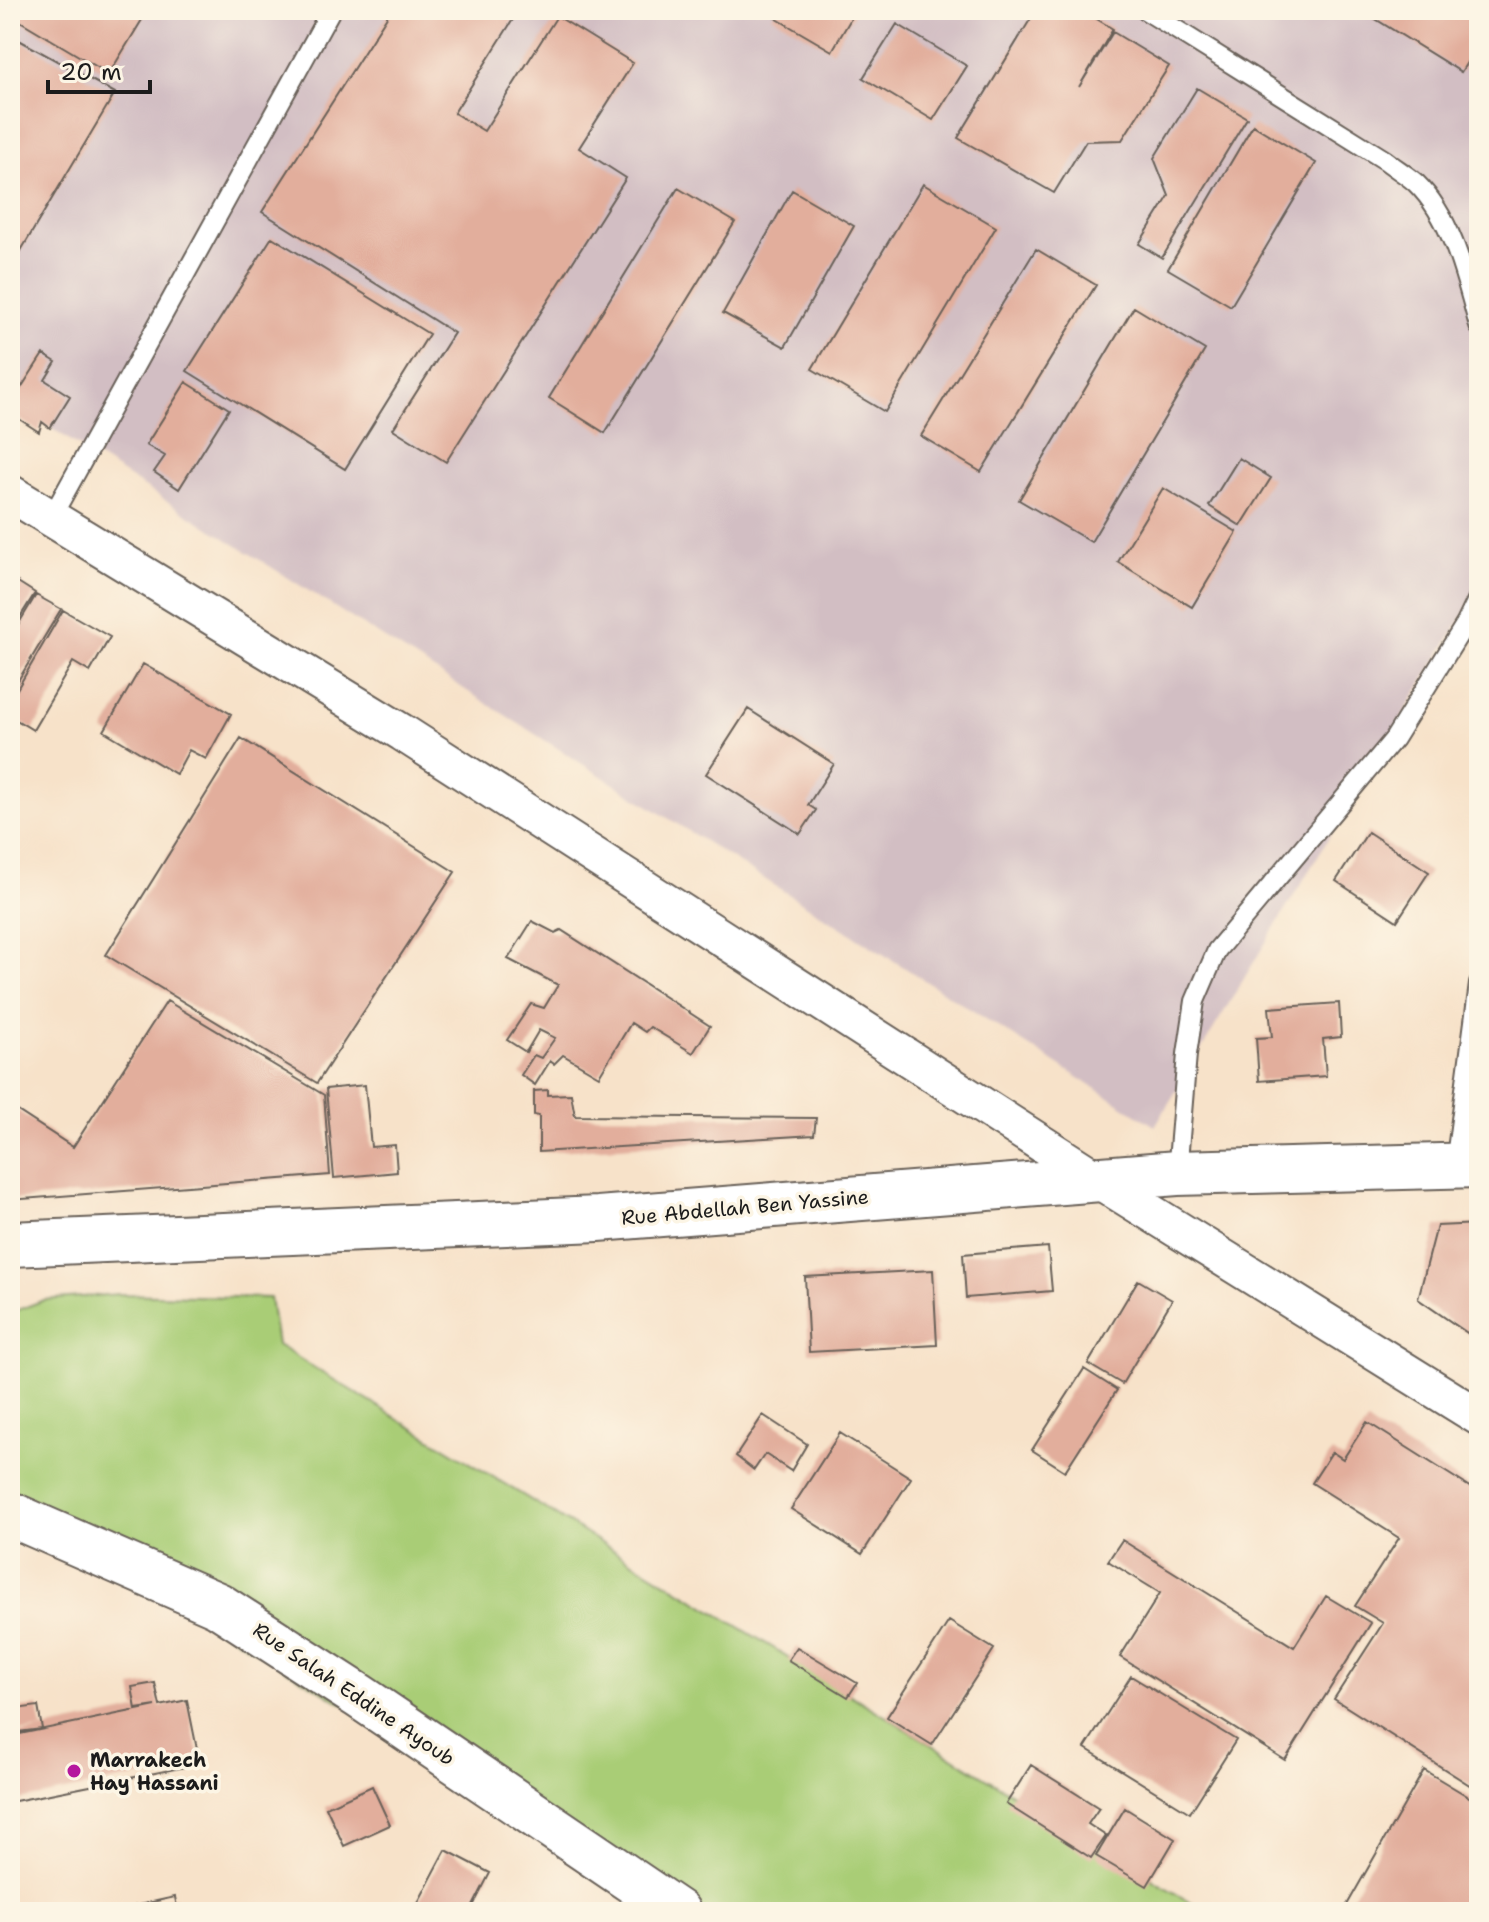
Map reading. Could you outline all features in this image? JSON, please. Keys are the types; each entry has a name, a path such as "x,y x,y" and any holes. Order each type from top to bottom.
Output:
{"street":[{"path":"10,493 403,733 1095,1178 1479,1417"},
{"name":"Rue Abdellah Ben Yassine","path":"10,1244 598,1219 1177,1173 1467,1165"},
{"name":"Rue Salah Eddine Ayoub","path":"10,1514 218,1605 359,1696 678,1912"}],"lane":[{"path":"51,518 331,10"},
{"path":"1145,10 1385,160 1417,184 1440,217 1461,262 1479,326"},
{"path":"1177,1173 1187,1054 1195,1001 1217,950 1394,739 1466,623 1479,596"},
{"path":"1467,1165 1479,984"}],"shaded area":[{"path":"10,10 1479,10 1479,589 1155,1126 10,402"}],"green space":[{"path":"119,1294 270,1298 277,1345 1206,1912 689,1912 10,1503 10,1313 44,1300"}],"building":[{"path":"10,10 148,10 109,74 10,15"},
{"path":"391,10 519,10 454,113 484,131 557,16 633,63 579,148 626,178 446,462 393,429 454,333 262,212"},
{"path":"776,10 856,10 832,51 772,16"},
{"path":"1036,10 1082,10 1113,29 1079,87 1113,32 1169,66 1122,140 1086,141 1054,193 958,138"},
{"path":"1361,10 1479,10 1479,43 1461,72"},
{"path":"897,24 967,66 933,120 863,78"},
{"path":"10,35 115,93 10,269"},
{"path":"1197,88 1247,118 1162,258 1139,244 1169,196 1154,158"},
{"path":"1253,125 1316,163 1231,306 1168,269"},
{"path":"923,184 996,227 885,412 812,369"},
{"path":"678,188 735,222 605,433 549,398"},
{"path":"792,190 854,226 785,347 723,313"},
{"path":"272,237 429,334 345,469 187,371"},
{"path":"1036,249 1096,285 981,472 921,436"},
{"path":"1134,307 1205,350 1091,542 1019,500"},
{"path":"43,354 56,362 45,380 70,396 50,428 42,422 39,432 10,413 10,405"},
{"path":"186,382 229,409 179,489 154,472 165,456 146,445"},
{"path":"1239,458 1271,478 1241,526 1209,506"},
{"path":"1163,488 1237,532 1192,607 1118,562"},
{"path":"10,577 35,593 10,633"},
{"path":"36,595 61,609 10,694 10,638"},
{"path":"63,610 110,637 90,672 73,662 33,730 10,716 10,694 13,696"},
{"path":"143,664 231,714 206,759 189,750 176,774 104,731"},
{"path":"748,709 834,764 808,805 816,810 800,834 706,774"},
{"path":"241,738 455,872 317,1083 106,955"},
{"path":"1368,832 1429,872 1397,921 1336,881"},
{"path":"532,921 555,933 561,930 710,1026 693,1053 650,1027 645,1032 631,1023 599,1076 563,1055 554,1064 550,1061 535,1085 521,1075 534,1055 541,1058 555,1038 539,1030 526,1052 507,1040 531,1004 544,1008 558,985 508,959"},
{"path":"167,1001 324,1095 330,1175 10,1200 10,1113 13,1108 73,1147"},
{"path":"1339,1003 1341,1037 1323,1039 1326,1076 1259,1081 1256,1038 1272,1037 1269,1008"},
{"path":"365,1085 371,1147 395,1145 397,1172 334,1178 326,1089"},
{"path":"548,1090 548,1095 571,1094 575,1116 816,1118 814,1135 539,1152 539,1116 534,1115 534,1091"},
{"path":"1479,1224 1479,1341 1418,1299 1437,1226"},
{"path":"1048,1247 1052,1291 966,1298 963,1254"},
{"path":"933,1270 937,1345 809,1352 805,1277"},
{"path":"1138,1280 1172,1300 1122,1384 1088,1364"},
{"path":"1084,1369 1117,1390 1065,1471 1032,1450"},
{"path":"763,1415 807,1444 791,1471 765,1454 754,1470 736,1456"},
{"path":"1367,1422 1479,1493 1479,1791 1334,1699 1383,1623 1355,1606 1399,1538 1312,1483 1332,1452 1343,1459"},
{"path":"840,1433 911,1478 862,1554 791,1509"},
{"path":"1122,1540 1294,1647 1326,1596 1371,1623 1285,1760 1120,1657 1160,1593 1108,1561"},
{"path":"949,1621 994,1649 932,1745 887,1717"},
{"path":"797,1647 857,1683 848,1697 788,1660"},
{"path":"1131,1676 1236,1740 1190,1813 1085,1748"},
{"path":"155,1683 160,1706 187,1700 200,1764 10,1802 10,1736 156,1706 136,1709 132,1687"},
{"path":"38,1706 42,1729 18,1732 15,1709"},
{"path":"1031,1765 1099,1808 1088,1824 1106,1836 1091,1858 1006,1804"},
{"path":"1424,1770 1479,1803 1479,1912 1343,1912"},
{"path":"372,1786 390,1825 344,1846 326,1807"},
{"path":"1125,1808 1175,1839 1147,1886 1096,1856"},
{"path":"446,1850 490,1873 470,1912 413,1912"},
{"path":"175,1897 178,1912 111,1912 111,1911"}],"place":[{"name":"Marrakech Hay Hassani","path":"74,1771"}]}
